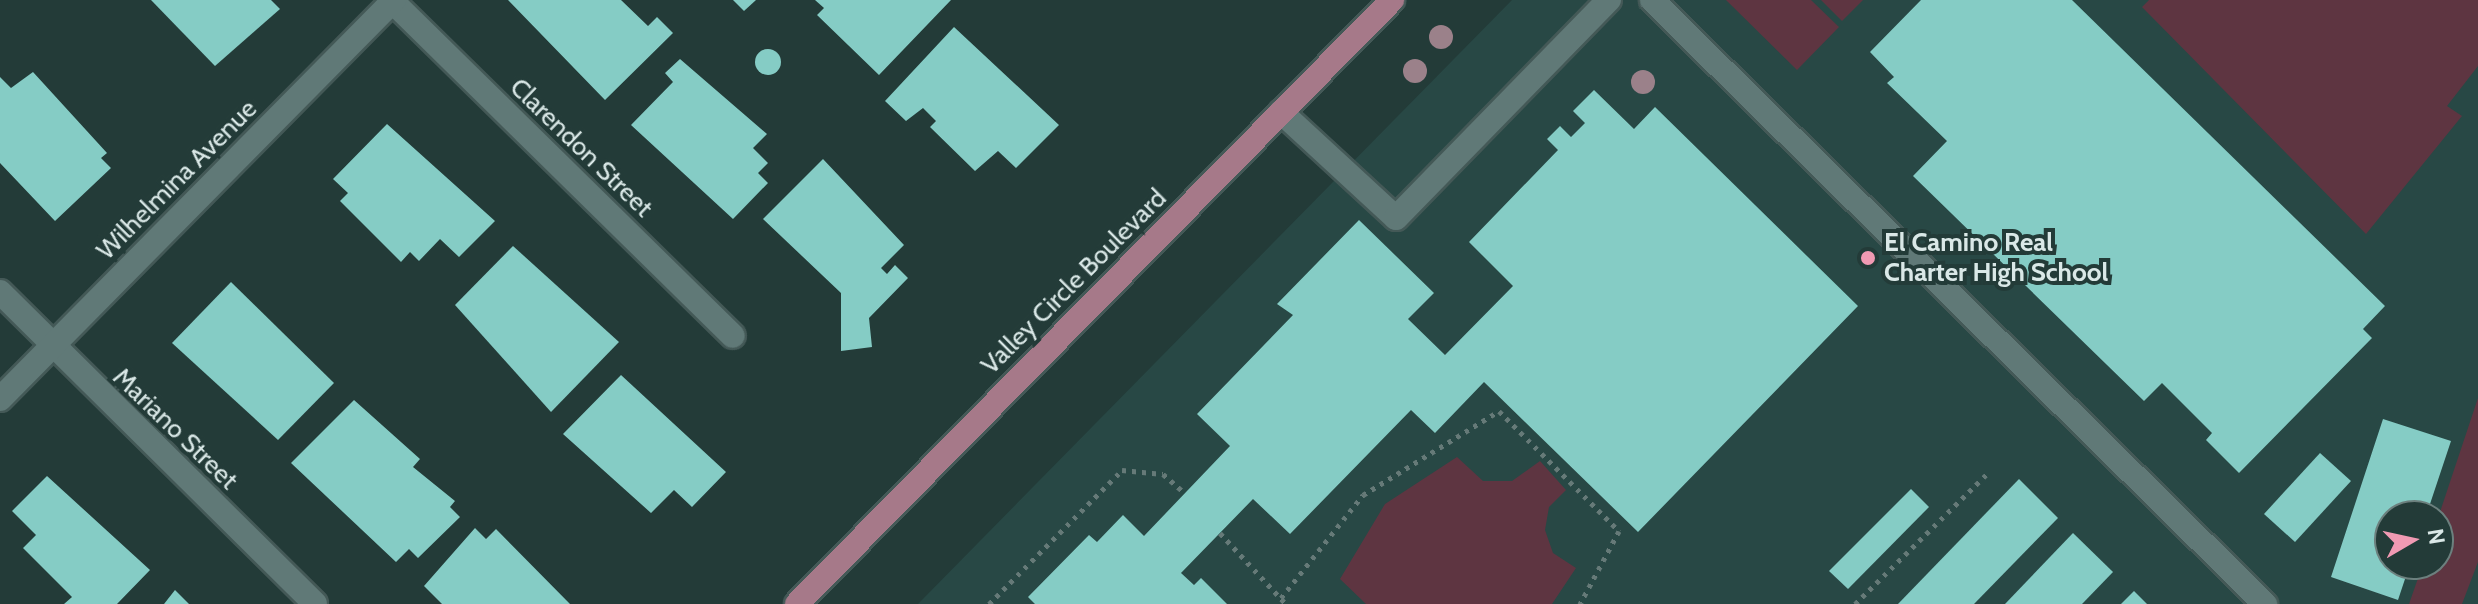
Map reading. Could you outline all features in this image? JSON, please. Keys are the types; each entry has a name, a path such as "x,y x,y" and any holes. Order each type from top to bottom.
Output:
{"main road":[{"name":"Valley Circle Boulevard","path":"797,604 1392,0"}],"street":[{"path":"1281,112 1396,218 1609,0"},
{"path":"1652,0 2265,604"},
{"name":"Clarendon Street","path":"392,1 733,336"},
{"name":"Wilhelmina Avenue","path":"0,399 392,1"},
{"name":"Mariano Street","path":"0,292 315,604"}],"path":[{"path":"1281,598 1363,495 1499,411 1619,531 1580,604"},
{"path":"989,604 1122,470 1163,474 1185,493"},
{"path":"1855,604 1988,473"},
{"path":"1220,533 1286,604"}],"shaded area":[{"name":"El Camino Real Charter High School","path":"1512,0 2478,0 2478,604 918,604"},
{"path":"1726,0 1811,0 1839,27 1797,70"},
{"path":"1821,0 1863,0 1842,21"},
{"path":"2149,0 2478,0 2478,66 2447,106 2462,116 2366,234 2142,7"},
{"path":"2478,398 2478,562 2462,604 2409,604 2417,580 2454,580 2454,500 2444,500"},
{"path":"1457,457 1483,481 1512,481 1540,461 1566,490 1549,507 1545,530 1553,553 1576,568 1552,604 1366,604 1340,579 1385,504"}],"building":[{"path":"151,0 271,0 280,9 215,66"},
{"path":"508,0 621,0 648,26 657,17 673,33 605,100"},
{"path":"733,0 756,0 744,11"},
{"path":"815,0 951,0 879,75 817,15 824,8"},
{"path":"1921,0 2072,0 2385,306 2363,329 2372,338 2239,473 2206,440 2212,433 2162,383 2144,401 1913,176 1947,141 1887,83 1894,77 1870,52"},
{"path":"954,27 1059,125 1016,168 998,151 975,171 930,127 936,121 923,108 906,121 885,101"},
{"path":"768,49 777,53 781,62 777,71 768,75 759,71 755,62 759,53"},
{"path":"680,59 767,134 753,148 768,163 758,173 768,183 733,219 631,125 673,82 665,73"},
{"path":"33,72 107,153 101,158 111,168 55,221 0,163 0,77 11,88"},
{"path":"1594,90 1634,129 1655,107 1858,306 1638,532 1484,382 1435,433 1411,410 1290,534 1253,499 1181,573 1194,585 1201,578 1227,604 1035,604 1028,597 1089,535 1097,542 1123,515 1144,536 1230,446 1197,414 1293,315 1277,304 1359,220 1434,293 1408,319 1445,355 1513,286 1469,242 1558,150 1547,139 1560,126 1571,137 1585,123 1573,111"},
{"path":"387,124 495,221 459,257 440,239 419,261 410,252 401,262 340,201 348,193 333,179"},
{"path":"823,159 904,245 881,268 887,274 895,265 908,278 869,318 872,347 841,351 841,293 763,219"},
{"path":"513,246 619,342 551,412 455,305"},
{"path":"231,282 334,383 278,440 172,343"},
{"path":"621,375 726,472 692,507 674,490 651,513 563,434"},
{"path":"354,400 420,459 413,467 455,501 450,507 460,517 418,558 409,549 396,562 291,463"},
{"path":"2383,419 2451,441 2431,500 2374,500 2374,580 2405,580 2398,600 2331,577"},
{"path":"2320,453 2351,481 2295,542 2264,514"},
{"path":"47,476 150,570 117,604 64,604 72,597 23,548 36,535 12,511"},
{"path":"2019,479 2058,518 1974,604 1898,604"},
{"path":"1911,489 1929,507 1848,589 1829,571"},
{"path":"475,528 486,539 496,529 570,604 442,604 424,586"},
{"path":"2073,533 2113,572 2082,604 2005,604"},
{"path":"175,590 189,604 164,604"},
{"path":"2134,591 2147,604 2121,604"}],"place":[{"name":"El Camino Real Charter High School","path":"1868,258"}]}
